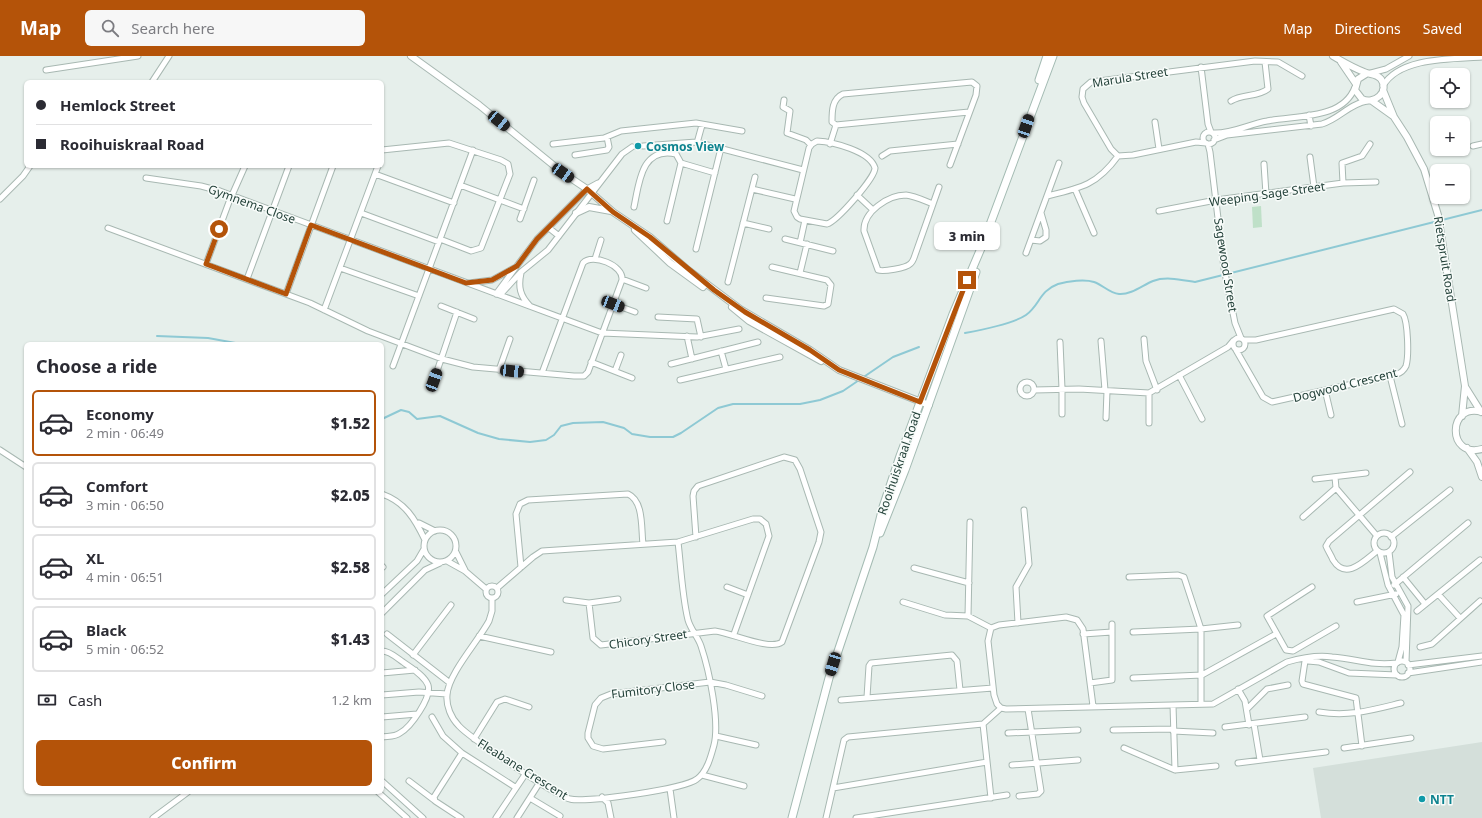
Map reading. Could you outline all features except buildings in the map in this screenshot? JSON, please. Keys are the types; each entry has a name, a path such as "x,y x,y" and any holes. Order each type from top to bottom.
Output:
{"main road":[{"name":"Rooihuiskraal Road","path":"1030,113 1031,105 1047,56"},
{"name":"Rooihuiskraal Road","path":"792,818 829,678 873,547 883,507 953,314 982,246 1030,113 1053,56"},
{"name":"Rooihuiskraal Road","path":"873,547 882,529 928,405 977,267 982,246"}],"street":[{"path":"46,70 138,56"},
{"path":"153,80 169,56"},
{"path":"411,56 479,105 563,173 590,191 613,212 650,237 714,290 745,312 810,350 826,363 852,376 928,405"},
{"path":"1333,56 1340,61 1379,78 1383,88"},
{"path":"1196,142 1208,134 1226,132 1267,121 1309,115 1340,106 1350,98 1360,77 1392,67 1409,56"},
{"path":"1425,56 1426,63"},
{"path":"1047,196 1075,189 1091,183 1118,156 1159,150 1196,142 1210,142 1227,135 1326,123 1352,106 1379,97 1387,79 1398,70 1408,66 1426,63 1482,57"},
{"name":"Marula Street","path":"1118,156 1111,149 1082,99 1082,92 1085,85 1091,82 1255,60 1281,63 1302,76"},
{"path":"1340,61 1360,97 1370,101"},
{"path":"1231,101 1239,97 1268,90 1265,62"},
{"path":"1202,67 1210,142"},
{"path":"836,126 832,122 832,109 838,97 843,94 967,81 974,82 977,88 950,165"},
{"name":"Rietspruit Road","path":"1383,88 1394,117 1408,137 1424,169 1438,215 1465,386 1462,416 1457,423 1455,432 1460,443 1467,448"},
{"path":"784,100 783,107 790,111 788,134 806,140 811,145"},
{"name":"Rietspruit Road","path":"1370,101 1394,117"},
{"path":"836,126 969,112"},
{"path":"1309,115 1311,126"},
{"path":"1155,122 1159,150"},
{"path":"553,144 600,139 621,131 692,124 702,124 742,131"},
{"path":"697,143 702,124"},
{"path":"830,144 836,126"},
{"path":"1208,134 1210,142"},
{"path":"575,155 607,150 609,147 607,137"},
{"path":"819,141 830,144 859,152 874,166 873,176 831,223 823,224 798,218 794,213 795,199 811,145 819,141"},
{"path":"643,146 688,142 697,143 803,170"},
{"name":"Sagewood Street","path":"1210,142 1228,292 1237,331 1243,339"},
{"path":"360,213 440,241 469,250 479,250 484,244 510,174 508,165 503,161 473,150 446,143 384,151"},
{"path":"882,156 890,151 958,144"},
{"path":"1343,183 1342,163 1362,156 1370,144"},
{"path":"1473,146 1482,144"},
{"path":"498,294 537,239 590,191 622,154 632,147"},
{"path":"696,249 721,148"},
{"path":"393,366 473,150"},
{"path":"634,207 643,168 648,160 656,156 674,154 681,163 715,173"},
{"path":"1310,157 1314,187"},
{"path":"667,222 681,163"},
{"path":"1026,254 1060,163"},
{"path":"1264,164 1266,194"},
{"path":"0,199 23,176 29,168"},
{"path":"206,264 231,196 244,168"},
{"path":"247,279 288,168"},
{"path":"286,294 332,168"},
{"path":"324,310 377,168"},
{"path":"375,174 454,203"},
{"path":"728,282 754,177"},
{"name":"Gymnema Close","path":"146,178 201,186 231,196 602,333 701,337 739,329"},
{"path":"520,219 534,180"},
{"name":"Weeping Sage Street","path":"1159,211 1216,200 1343,183 1376,182"},
{"path":"460,185 501,199 524,209"},
{"path":"933,204 904,195 893,197 873,210 865,224 864,231 877,269 883,271 911,264 933,204 939,187"},
{"path":"752,189 795,199"},
{"path":"1075,189 1094,234"},
{"path":"498,294 548,250 576,213 590,191"},
{"path":"857,194 873,210"},
{"path":"576,213 589,207 613,212"},
{"path":"1031,240 1042,240 1046,235 1041,213"},
{"path":"800,242 805,220"},
{"path":"743,223 769,230"},
{"path":"108,228 286,294 368,331 442,359 464,366 499,370 582,376 587,374 622,279 622,273 618,268 595,259 586,260 582,266 542,373"},
{"path":"549,228 559,236"},
{"path":"595,259 601,240"},
{"path":"785,240 800,242 833,251"},
{"path":"800,273 807,244"},
{"path":"466,283 492,280 517,266"},
{"path":"766,298 827,305 829,302 831,287 829,282 800,273 772,267"},
{"path":"340,268 419,296"},
{"path":"522,272 520,290 524,300 530,306"},
{"path":"622,279 646,288"},
{"path":"613,304 635,312"},
{"path":"441,306 474,319"},
{"name":"Dogwood Crescent","path":"1234,340 1256,340 1396,309 1403,314 1406,320 1407,363 1401,372 1390,376 1278,402 1269,402 1263,397 1235,349"},
{"path":"434,380 457,312"},
{"path":"658,317 697,319 701,337"},
{"name":"Sagewood Street","path":"1234,340 1237,331"},
{"path":"686,336 692,359"},
{"path":"499,370 510,339"},
{"path":"1144,339 1146,361 1157,390"},
{"path":"1228,347 1235,349 1244,348 1243,339"},
{"path":"1034,390 1062,389 1149,393 1157,390 1228,347 1234,340"},
{"path":"1234,340 1235,349"},
{"name":"Dogwood Crescent","path":"1243,362 1244,348 1256,340"},
{"path":"1101,341 1106,391 1106,418"},
{"path":"671,364 758,342"},
{"path":"1060,342 1062,414"},
{"path":"721,351 726,369"},
{"path":"615,371 621,355"},
{"path":"680,380 780,357"},
{"path":"592,362 632,378"},
{"path":"1180,376 1202,419"},
{"path":"1390,376 1402,424"},
{"name":"Rietspruit Road","path":"1465,386 1482,412"},
{"path":"1325,390 1331,415"},
{"path":"1149,393 1149,423"},
{"path":"1462,416 1473,411 1482,412"},
{"path":"1467,448 1475,450 1482,449"},
{"path":"1467,448 1482,472"},
{"path":"0,450 24,466"},
{"path":"694,633 715,631 734,634 768,646 778,645 786,637 821,534 821,528 798,464 792,458 784,457 698,486 693,496 696,537"},
{"path":"1389,552 1379,552 1357,567 1343,569 1338,567 1327,548 1329,541 1410,472"},
{"path":"1315,480 1366,473"},
{"path":"1335,477 1336,488 1377,536"},
{"path":"1303,517 1336,488"},
{"path":"1391,537 1450,490"},
{"path":"521,567 516,514 520,504 528,500 628,494 638,503 643,544"},
{"path":"384,495 399,503 423,526 434,531 445,530 454,536 456,541 456,552 466,571"},
{"path":"1018,622 1016,587 1029,564 1024,510"},
{"path":"497,588 536,554 546,550 678,542 753,519 760,519 765,522 768,528 769,536 734,634"},
{"path":"384,592 416,561 424,549 425,540 416,520"},
{"path":"968,616 970,522"},
{"path":"1390,588 1468,523"},
{"path":"425,540 434,531"},
{"path":"1397,675 1394,669 1398,662 1402,647 1405,632 1408,606 1392,577 1389,552 1394,545 1391,537 1384,533 1377,536 1374,543 1379,552 1390,588 1404,615 1405,632 1407,664 1408,672"},
{"path":"678,542 686,612 701,647 710,682 716,736 702,774 744,786"},
{"path":"424,549 432,560 444,562 466,571 486,589 487,596 492,598 498,593 497,588"},
{"path":"384,611 425,570 444,562 456,552"},
{"path":"1417,611 1480,560"},
{"path":"914,568 969,583"},
{"path":"1129,577 1182,575 1194,603 1201,629 1201,704"},
{"path":"1403,577 1425,604"},
{"path":"486,589 492,586 497,588"},
{"path":"1312,587 1268,614 1267,618 1276,634 1286,650 1290,652 1336,626"},
{"path":"727,588 748,595"},
{"path":"1356,602 1394,596 1400,592"},
{"path":"1438,594 1460,618"},
{"name":"Fleabane Crescent","path":"492,598 491,617 450,683 447,694 448,708 455,722 464,731 526,773 569,799 602,797 670,789 692,783 702,774"},
{"path":"566,600 589,603 618,599"},
{"path":"903,602 945,615 968,616 991,628 1018,622 1070,617 1080,622 1093,706"},
{"path":"1420,647 1432,644 1480,602"},
{"name":"Chicory Street","path":"589,603 593,638 601,646 694,633"},
{"path":"414,655 451,605"},
{"path":"1090,683 1112,680 1112,624"},
{"path":"1133,632 1201,629 1238,625"},
{"path":"991,628 988,641 993,688 995,701 1001,708"},
{"path":"1083,634 1112,632"},
{"path":"387,634 450,683"},
{"path":"1133,678 1202,675 1276,634"},
{"path":"479,636 551,652"},
{"path":"384,651 388,652 415,670 426,682 429,692 417,714 400,733 384,737"},
{"path":"868,697 869,666 872,663 952,655 957,661 960,690"},
{"path":"1273,671 1286,662 1305,658 1333,657 1380,665 1398,662 1407,664 1482,656"},
{"path":"1305,661 1302,681 1304,684 1355,697 1362,746"},
{"path":"826,818 844,740 848,737 983,724 1001,708 1028,709 1201,704 1219,701 1238,689 1288,664 1305,661 1319,662 1349,673 1404,676 1408,672 1482,662"},
{"path":"384,673 415,670"},
{"path":"710,682 726,685 762,696"},
{"name":"Fumitory Close","path":"663,742 603,749 593,746 588,738 588,733 595,705 601,698 611,694 710,682"},
{"path":"1247,709 1267,689 1288,685"},
{"path":"841,700 993,688"},
{"path":"1238,689 1252,724 1260,760"},
{"path":"384,695 429,692 447,694"},
{"path":"474,738 497,702 505,699 529,707"},
{"path":"1319,712 1336,714 1358,713 1401,703"},
{"path":"1174,705 1173,730 1175,770"},
{"path":"1019,796 1040,792 1028,709"},
{"path":"384,717 417,714"},
{"path":"432,717 444,736 462,753 515,787"},
{"path":"1225,727 1306,718"},
{"path":"983,724 991,798"},
{"path":"1008,732 1078,730"},
{"path":"1113,730 1173,730 1213,733"},
{"path":"716,736 756,745"},
{"path":"1344,748 1411,738"},
{"path":"1124,748 1175,770 1216,766"},
{"path":"1238,763 1326,752"},
{"path":"434,800 435,794 462,753"},
{"path":"1012,766 1078,760"},
{"path":"833,788 987,762"},
{"path":"496,818 515,787 526,773"},
{"path":"409,782 462,818"},
{"path":"517,818 540,782"},
{"path":"384,783 423,818"},
{"path":"670,789 674,818"},
{"path":"153,818 185,794"},
{"path":"380,794 407,818"},
{"path":"856,818 1007,796"},
{"path":"602,797 608,804 611,818"},
{"path":"530,798 560,816"}],"shaded area":[{"path":"1482,742 1482,818 1321,818 1313,768"}],"green space":[{"path":"1261,206 1262,227 1253,228 1252,207"}],"waterway":[{"path":"965,333 997,326 1026,315 1031,311 1047,290 1062,283 1090,281 1097,283 1112,292 1123,294 1153,281 1163,279 1195,282 1482,210"},
{"path":"157,336 208,338 230,342"},
{"path":"384,418 401,410 409,412 417,419 440,416 478,433 499,439 530,442 546,440 554,435 561,426 573,423 603,422 624,428 632,434 650,437 673,437 718,408 733,404 800,404 820,400 843,391 893,357 919,347"}],"tunnel":[{"path":"632,147 643,146"}],"place":[{"name":"Cosmos View","path":"638,146"},
{"name":"NTT","path":"1422,799"}],"route":[{"path":"219,229 206,264 286,294 311,225 466,283 492,280 500,277 517,266 537,239 587,189 613,212 650,237 688,270 745,312 810,350 832,367 920,402 967,280"}]}
